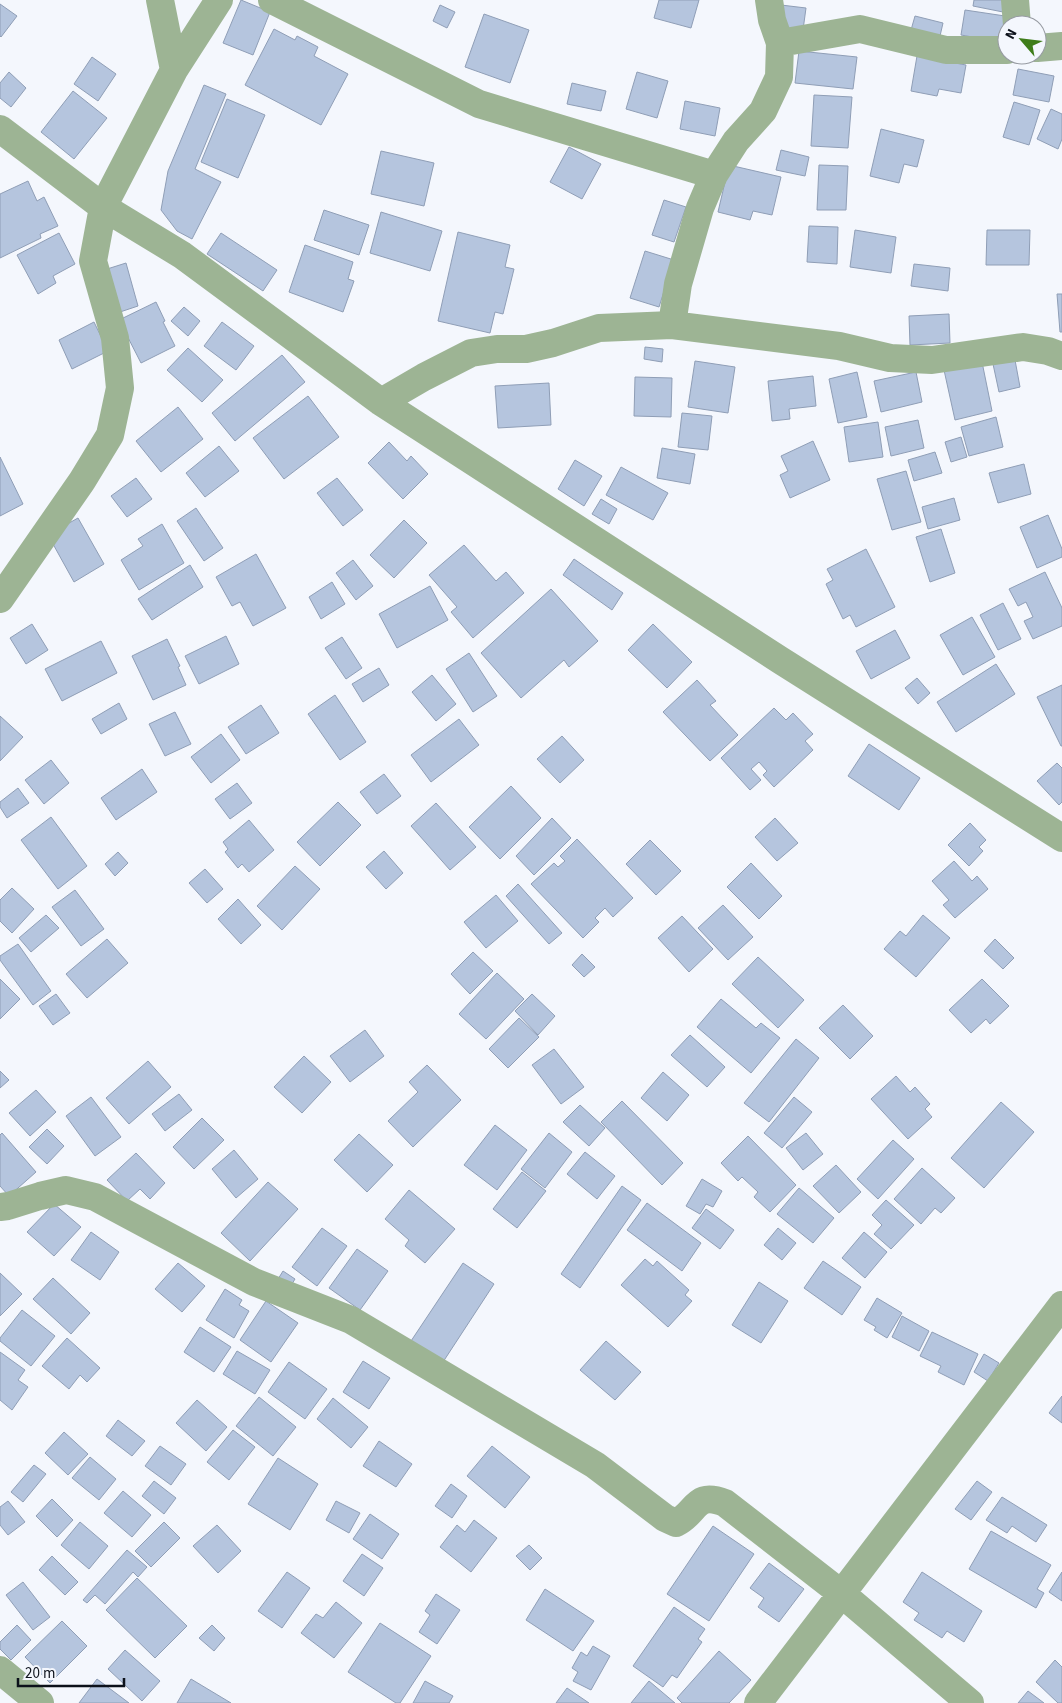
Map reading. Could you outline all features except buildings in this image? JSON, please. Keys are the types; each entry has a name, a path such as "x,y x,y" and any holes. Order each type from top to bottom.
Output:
{"street":[{"path":"160,0 174,70"},
{"path":"0,599 82,481 110,435 120,388 116,338 93,261 103,207 174,70 219,0"},
{"path":"272,0 479,104 714,174"},
{"path":"672,325 678,284 700,208 714,174 736,141 763,110 779,77 780,43 772,20 769,0"},
{"path":"1015,0 1016,15"},
{"path":"780,43 860,29 946,50 997,50"},
{"path":"1047,47 1062,46"},
{"path":"0,129 103,207 182,255 381,402 780,660 1062,838"},
{"path":"381,402 471,353 497,349 526,349 553,343 599,328 672,325 839,346 890,358 932,360 1023,347 1048,351 1062,356"},
{"path":"0,1206 8,1206 66,1190 95,1197 254,1282 351,1320 595,1465 665,1518 676,1523 685,1518 700,1502 713,1498 725,1503 842,1594 970,1703"},
{"path":"758,1703 1062,1305"},
{"path":"0,1670 40,1703"}]}
